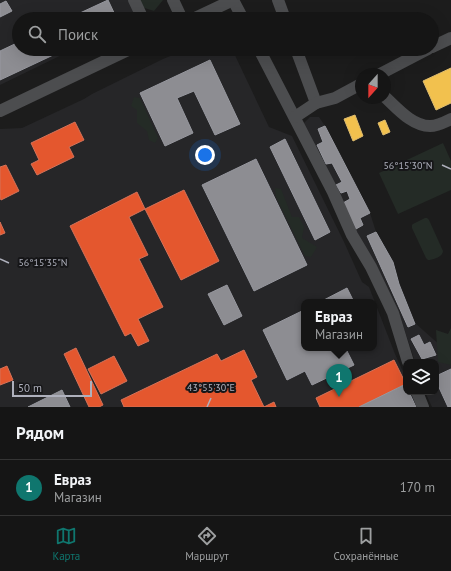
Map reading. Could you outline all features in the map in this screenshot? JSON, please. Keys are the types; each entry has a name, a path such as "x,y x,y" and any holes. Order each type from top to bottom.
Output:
{"street":[{"path":"134,0 140,12"},
{"path":"173,0 179,12"},
{"path":"208,12 233,0 239,12"},
{"path":"278,0 282,12"},
{"path":"439,44 451,38"},
{"path":"0,111 115,56"},
{"path":"263,56 333,192 352,235 371,267 393,313 407,359"},
{"path":"299,56 316,103"},
{"path":"391,68 415,56"},
{"path":"295,118 316,103 335,98 355,88"},
{"path":"391,102 406,116 417,123 429,126 450,123"},
{"path":"418,395 423,407"}],"shaded area":[{"path":"0,0 128,0 134,12 12,12 12,56 60,56 0,85"},
{"path":"130,0 163,0 154,11 132,4"},
{"path":"170,56 235,56 269,127 292,136 362,282 369,287 374,299 301,299 301,351 377,351 377,308 403,371 403,395 413,395 419,407 0,407 0,129 22,128"},
{"path":"134,97 140,98 158,138 155,143 149,140 147,131 137,123 137,110 131,106"},
{"path":"310,117 319,117 325,126 370,213 376,232 393,262 399,284 415,323 451,355 451,407 432,407 426,395 439,395 439,359 414,359 401,319 355,232 303,124"},
{"path":"443,143 451,161 451,190 398,214 379,173"},
{"path":"275,188 281,189 292,217 299,217 304,227 302,238 317,247 311,257 305,256 276,197"},
{"path":"425,218 429,220 443,251 440,256 430,260 426,258 412,228 413,224"},
{"path":"451,328 451,365 439,362 436,330 448,334"}],"building: Жильё":[{"path":"451,68 451,103 436,110 423,81"},
{"path":"355,115 363,136 353,141 344,119"},
{"path":"385,120 390,132 383,135 378,123"}],"building: Торговля":[{"path":"75,122 84,140 69,147 74,157 37,175 31,164 39,160 31,143"},
{"path":"6,165 19,191 1,200 0,167"},
{"path":"184,190 219,261 181,280 145,209"},
{"path":"137,192 145,209 129,217 148,255 139,259 163,307 138,319 149,341 138,346 131,333 125,336 70,226"},
{"path":"0,222 5,233 0,235"},
{"path":"76,348 103,405 99,407 89,407 64,354"},
{"path":"244,350 257,377 251,380 264,407 124,407 121,400 217,354 221,361"},
{"path":"114,356 127,381 101,394 88,369"},
{"path":"394,360 403,378 403,385 359,407 320,407 316,398"},
{"path":"7,366 13,380 0,385 0,369"},
{"path":"274,402 276,407 264,407"}],"building: Промзона":[{"path":"108,0 114,12 82,12"},
{"path":"6,1 12,11 0,17 0,4"},
{"path":"12,45 12,56 51,56 0,80 0,51"},
{"path":"210,60 240,124 215,135 194,91 177,98 193,133 165,146 140,93"},
{"path":"325,126 370,213 360,218 363,225 356,229 343,203 350,199 347,191 341,193 336,185 342,182 332,163 326,164 317,145 323,142 318,129"},
{"path":"285,139 330,232 315,240 270,147"},
{"path":"256,159 307,265 254,291 202,185"},
{"path":"376,232 393,262 399,284 415,324 408,327 367,236"},
{"path":"227,285 242,316 224,325 208,294"},
{"path":"347,288 352,299 326,299"},
{"path":"301,311 301,351 347,351 354,365 312,385 305,371 287,380 263,330"},
{"path":"419,335 424,345 430,342 436,355 422,359 411,339"},
{"path":"451,369 451,407 448,407 439,388 439,375"},
{"path":"403,385 403,395 410,395 416,407 359,407"},
{"path":"62,390 70,407 28,407"}],"place":[{"name":"Евраз","path":"339,397"}]}
